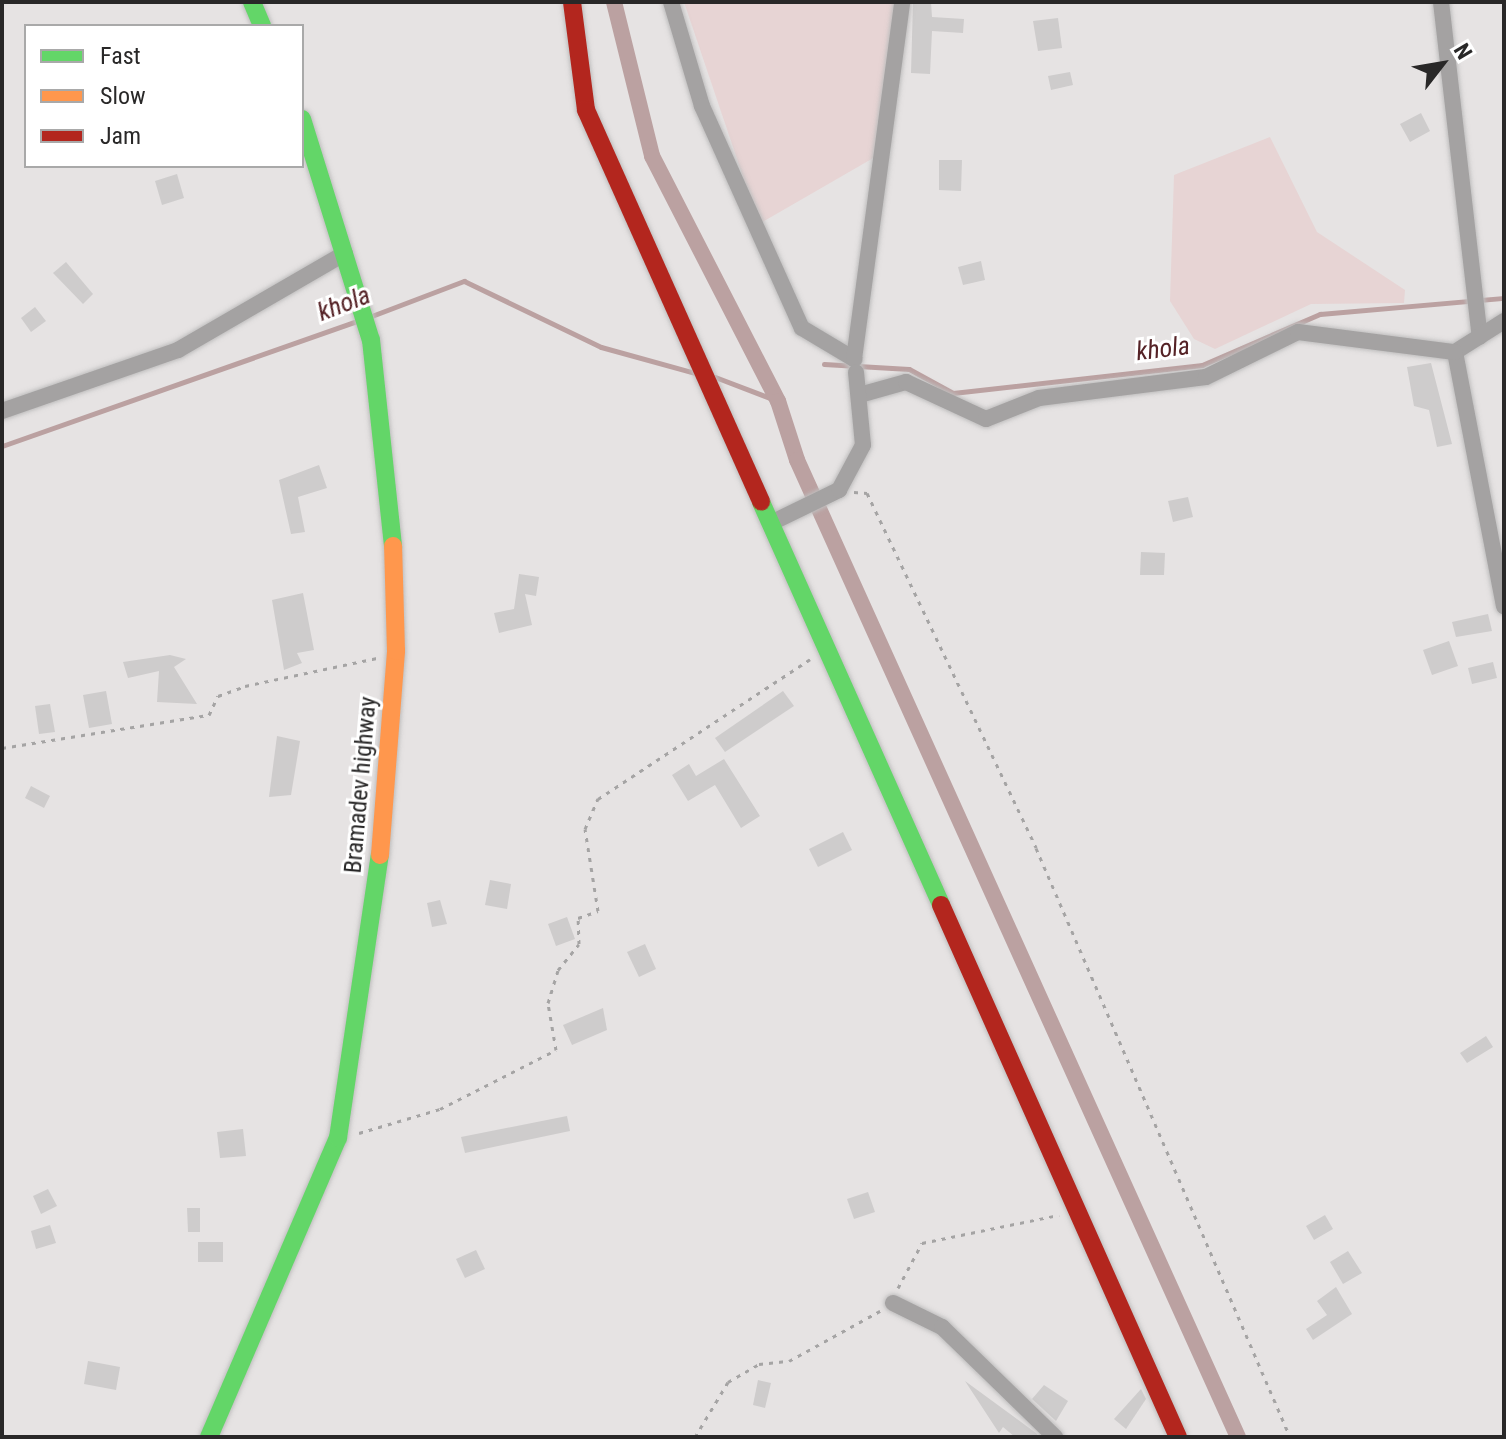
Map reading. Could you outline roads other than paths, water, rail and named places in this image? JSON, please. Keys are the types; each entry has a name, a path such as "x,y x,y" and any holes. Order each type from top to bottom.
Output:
{"street":[{"path":"252,2 261,24"},
{"path":"572,2 586,110 771,523 823,649 1178,1437"},
{"path":"671,2 702,106 802,328 854,359 902,2"},
{"path":"1441,2 1480,337"},
{"name":"Bramadev highway","path":"209,1437 338,1138 378,877 396,651 391,489 371,340 304,125"},
{"path":"2,411 178,350 345,253"},
{"path":"863,394 906,382 986,419 1039,398 1206,377 1298,332 1455,352 1504,321"},
{"path":"1455,352 1504,606"},
{"path":"771,523 839,490 863,445 863,394 856,372"},
{"path":"893,1303 942,1327 1055,1437"}],"waterway":[{"path":"614,2 652,156 778,401 797,460 1238,1437"},
{"name":"khola","path":"369,317 464,281 601,347 695,373"},
{"name":"khola","path":"824,364 909,369 953,393 1202,365 1320,314 1504,298"},
{"name":"khola","path":"2,446 359,320"},
{"name":"khola","path":"715,377 778,401"}]}
